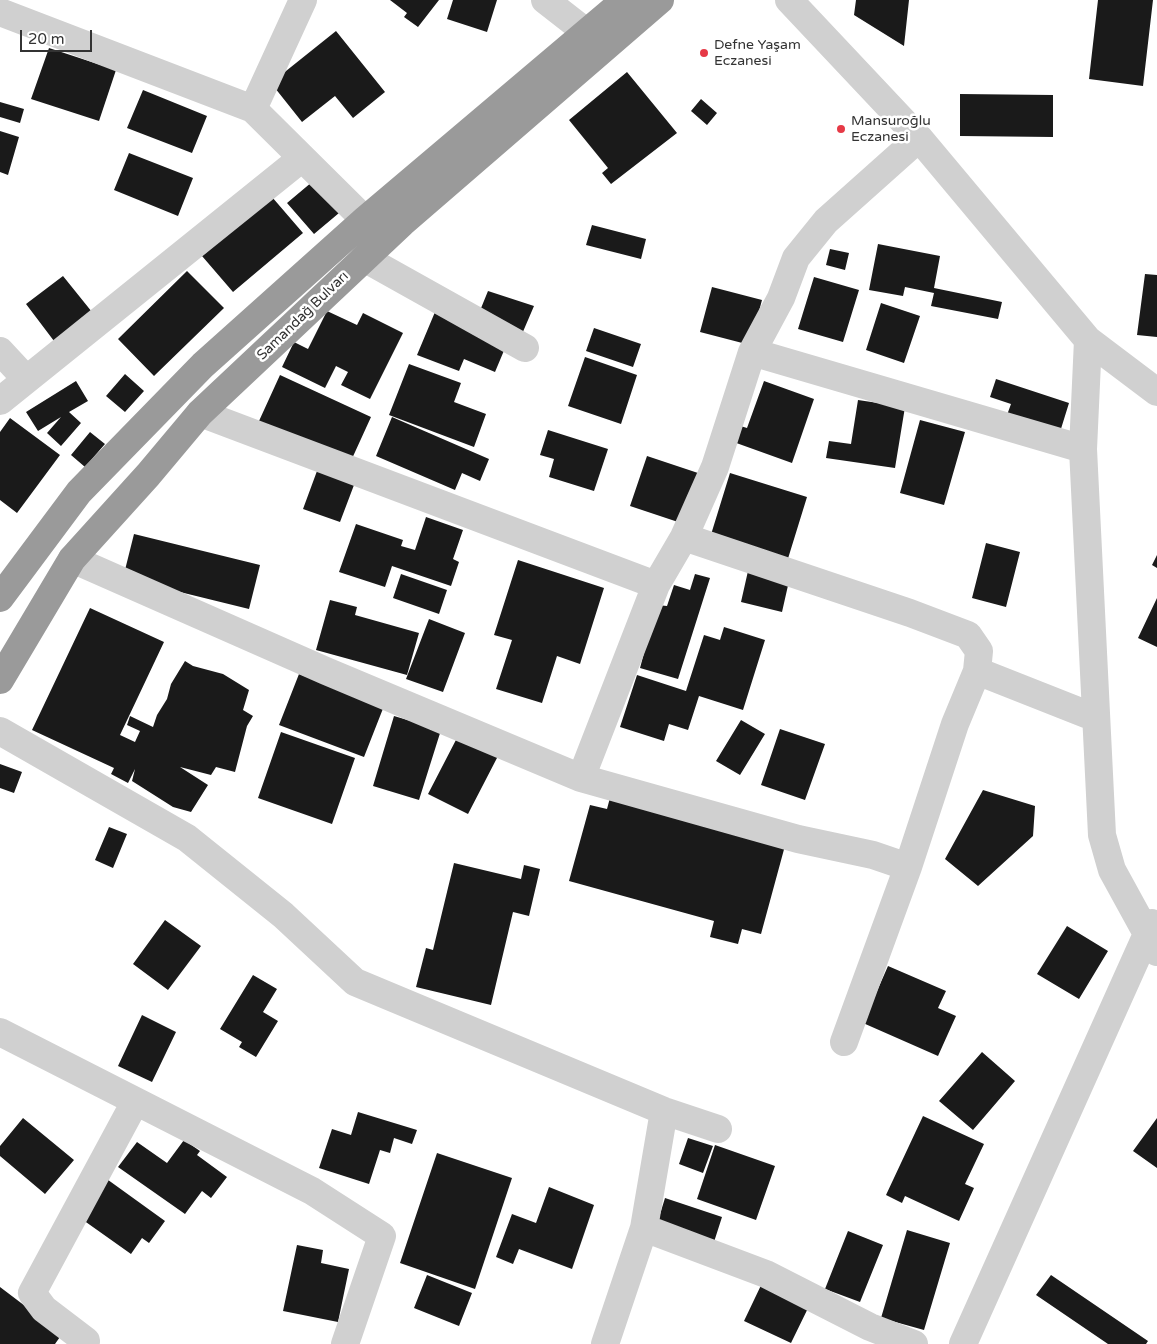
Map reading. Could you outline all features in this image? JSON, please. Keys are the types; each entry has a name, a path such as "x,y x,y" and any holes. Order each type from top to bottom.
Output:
{"highway":[{"name":"Samandağ Bulvarı","path":"0,598 79,492 204,365 365,220 625,0"},
{"name":"Samandağ Bulvarı","path":"0,680 72,559 148,475 200,413 364,258 660,0"}],"street":[{"path":"253,110 303,0"},
{"path":"545,0 586,32"},
{"path":"789,0 919,138 1088,340 1157,392"},
{"path":"0,12 253,110 365,220"},
{"path":"581,778 656,585 684,537 715,467 752,352 782,298 796,258 826,222 919,138"},
{"path":"0,401 302,158"},
{"path":"364,258 525,348"},
{"path":"963,1344 1154,932 1112,870 1102,835 1084,449 1088,340"},
{"path":"0,352 26,379"},
{"path":"752,352 1084,449"},
{"path":"200,413 656,585"},
{"path":"684,537 910,613 968,635 978,651 977,671 935,782 908,867 844,1042"},
{"path":"72,559 326,671 581,778 798,839 873,855 908,867"},
{"path":"977,671 1096,718"},
{"path":"0,731 187,838 283,915 355,982 664,1111 718,1129"},
{"path":"0,1032 312,1191 382,1236 345,1344"},
{"path":"86,1341 44,1309 32,1293 135,1102"},
{"path":"605,1344 644,1228 664,1111"},
{"path":"644,1228 766,1274 867,1336 914,1344"}],"building":[{"path":"390,0 439,0 418,27 404,17 407,13"},
{"path":"453,0 497,0 487,32 447,19"},
{"path":"856,0 909,0 904,46 854,15"},
{"path":"1098,0 1153,0 1143,86 1089,79"},
{"path":"336,31 385,92 353,118 335,96 302,122 271,83"},
{"path":"49,48 116,70 99,121 31,99"},
{"path":"627,72 677,133 611,184 602,173 608,168 569,120"},
{"path":"143,90 207,116 192,153 127,128"},
{"path":"960,94 1053,95 1053,137 960,136"},
{"path":"701,99 717,113 707,125 691,111"},
{"path":"0,102 24,109 20,123 0,117"},
{"path":"0,131 19,137 8,175 0,172"},
{"path":"129,153 193,178 178,216 114,190"},
{"path":"312,182 339,213 314,234 287,203"},
{"path":"272,197 303,233 233,292 202,256"},
{"path":"592,225 646,239 641,259 586,245"},
{"path":"878,244 940,256 934,288 1002,302 998,319 931,306 934,293 905,287 903,296 869,290"},
{"path":"830,249 849,253 845,270 826,265"},
{"path":"187,271 224,308 154,376 118,339"},
{"path":"1145,274 1157,275 1157,337 1137,335"},
{"path":"63,276 92,312 54,341 26,304"},
{"path":"814,277 859,290 843,342 798,329"},
{"path":"712,287 762,300 750,345 700,332"},
{"path":"488,291 534,306 522,334 477,318"},
{"path":"881,303 920,316 904,363 866,350"},
{"path":"327,311 357,325 363,313 403,333 370,399 341,385 348,372 336,366 325,388 282,367 294,342 308,349"},
{"path":"435,312 508,341 495,372 464,359 459,371 417,355"},
{"path":"594,328 641,344 633,367 586,351"},
{"path":"585,357 637,375 621,424 568,406"},
{"path":"409,364 461,383 454,402 486,414 474,447 389,415"},
{"path":"125,374 144,391 125,412 106,396"},
{"path":"280,375 371,417 350,463 259,421"},
{"path":"996,379 1069,403 1060,432 1007,415 1011,404 990,397"},
{"path":"76,381 88,401 69,412 81,423 61,446 47,433 61,417 38,431 26,412"},
{"path":"764,381 814,399 792,463 728,440 734,424 747,428"},
{"path":"858,400 905,407 895,468 826,458 829,441 851,444"},
{"path":"392,417 489,459 480,481 462,473 455,490 376,456"},
{"path":"10,418 60,455 17,513 0,500 0,432"},
{"path":"920,420 965,432 944,505 900,493"},
{"path":"548,430 608,449 594,491 549,477 554,459 540,455"},
{"path":"90,432 105,444 85,467 71,455"},
{"path":"647,456 701,474 684,524 630,506"},
{"path":"317,471 354,485 340,522 303,509"},
{"path":"730,473 807,497 786,565 709,541"},
{"path":"426,517 463,530 453,559 459,562 451,586 392,566 385,587 339,572 356,524 403,540 401,546 415,550"},
{"path":"134,534 260,565 249,609 123,578"},
{"path":"986,543 1020,552 1006,607 972,598"},
{"path":"1157,555 1157,568 1152,565"},
{"path":"518,560 604,588 580,664 557,656 542,703 496,689 512,640 494,635"},
{"path":"748,571 789,581 782,612 741,602"},
{"path":"401,574 447,590 439,614 393,598"},
{"path":"695,574 710,578 678,679 640,668 657,605 667,606 674,585 690,590"},
{"path":"1157,598 1157,647 1138,638"},
{"path":"330,600 357,607 355,615 419,633 407,675 316,650"},
{"path":"90,608 164,642 120,735 135,742 140,731 127,725 130,716 153,727 157,715 167,699 171,684 185,661 193,666 223,674 249,690 243,710 253,716 247,726 235,772 216,767 211,775 180,767 208,785 191,812 173,807 132,781 135,769 128,783 111,774 114,768 32,730"},
{"path":"429,619 465,633 443,692 406,679"},
{"path":"724,627 765,640 743,710 699,696 688,730 669,724 664,741 620,727 637,675 686,691 704,635 720,640"},
{"path":"299,674 384,706 364,757 279,725"},
{"path":"394,716 441,730 419,800 373,786"},
{"path":"741,720 765,734 740,775 716,761"},
{"path":"780,729 825,744 805,800 761,785"},
{"path":"281,732 355,758 332,824 258,798"},
{"path":"458,736 498,756 468,814 428,794"},
{"path":"0,764 22,772 14,793 0,788"},
{"path":"983,790 1035,806 1033,836 978,886 945,859"},
{"path":"611,794 786,842 761,934 742,929 738,944 710,937 714,921 569,881 590,805 607,809"},
{"path":"109,827 127,834 113,868 95,860"},
{"path":"454,863 521,879 524,865 540,869 529,916 513,912 491,1005 416,987 426,948 433,950"},
{"path":"165,920 201,946 168,990 133,964"},
{"path":"1067,926 1108,951 1079,999 1037,974"},
{"path":"888,966 946,991 938,1008 956,1016 938,1056 863,1023"},
{"path":"253,975 277,989 263,1012 278,1021 256,1057 239,1047 242,1042 220,1029"},
{"path":"142,1015 176,1032 152,1082 118,1066"},
{"path":"982,1052 1015,1081 973,1130 939,1101"},
{"path":"358,1112 417,1130 412,1144 394,1138 390,1153 380,1150 369,1184 319,1168 332,1129 351,1135"},
{"path":"923,1116 984,1144 965,1184 974,1188 959,1221 905,1196 902,1203 886,1195"},
{"path":"23,1118 74,1160 45,1194 0,1156 0,1146"},
{"path":"1157,1118 1157,1168 1133,1151"},
{"path":"688,1138 713,1146 703,1173 679,1164"},
{"path":"184,1140 200,1151 197,1155 227,1177 211,1198 202,1191 185,1214 118,1167 137,1142 167,1163"},
{"path":"715,1145 775,1166 756,1220 697,1199"},
{"path":"437,1153 512,1178 475,1289 400,1263"},
{"path":"104,1177 165,1221 149,1243 142,1238 131,1254 76,1215"},
{"path":"549,1187 594,1205 572,1269 519,1249 513,1264 496,1257 512,1214 536,1223"},
{"path":"665,1198 722,1217 714,1242 657,1224"},
{"path":"907,1230 950,1243 924,1330 881,1318"},
{"path":"848,1231 883,1245 860,1302 825,1289"},
{"path":"297,1245 323,1250 321,1263 349,1269 338,1322 283,1311"},
{"path":"427,1275 472,1293 459,1326 414,1308"},
{"path":"1051,1275 1148,1341 1146,1344 1108,1344 1036,1295"},
{"path":"764,1279 811,1302 791,1343 744,1321"},
{"path":"0,1287 62,1334 55,1344 0,1344"}],"place":[{"name":"Defne Yaşam Eczanesi","path":"704,53"},
{"name":"Mansuroğlu Eczanesi","path":"841,129"}]}
